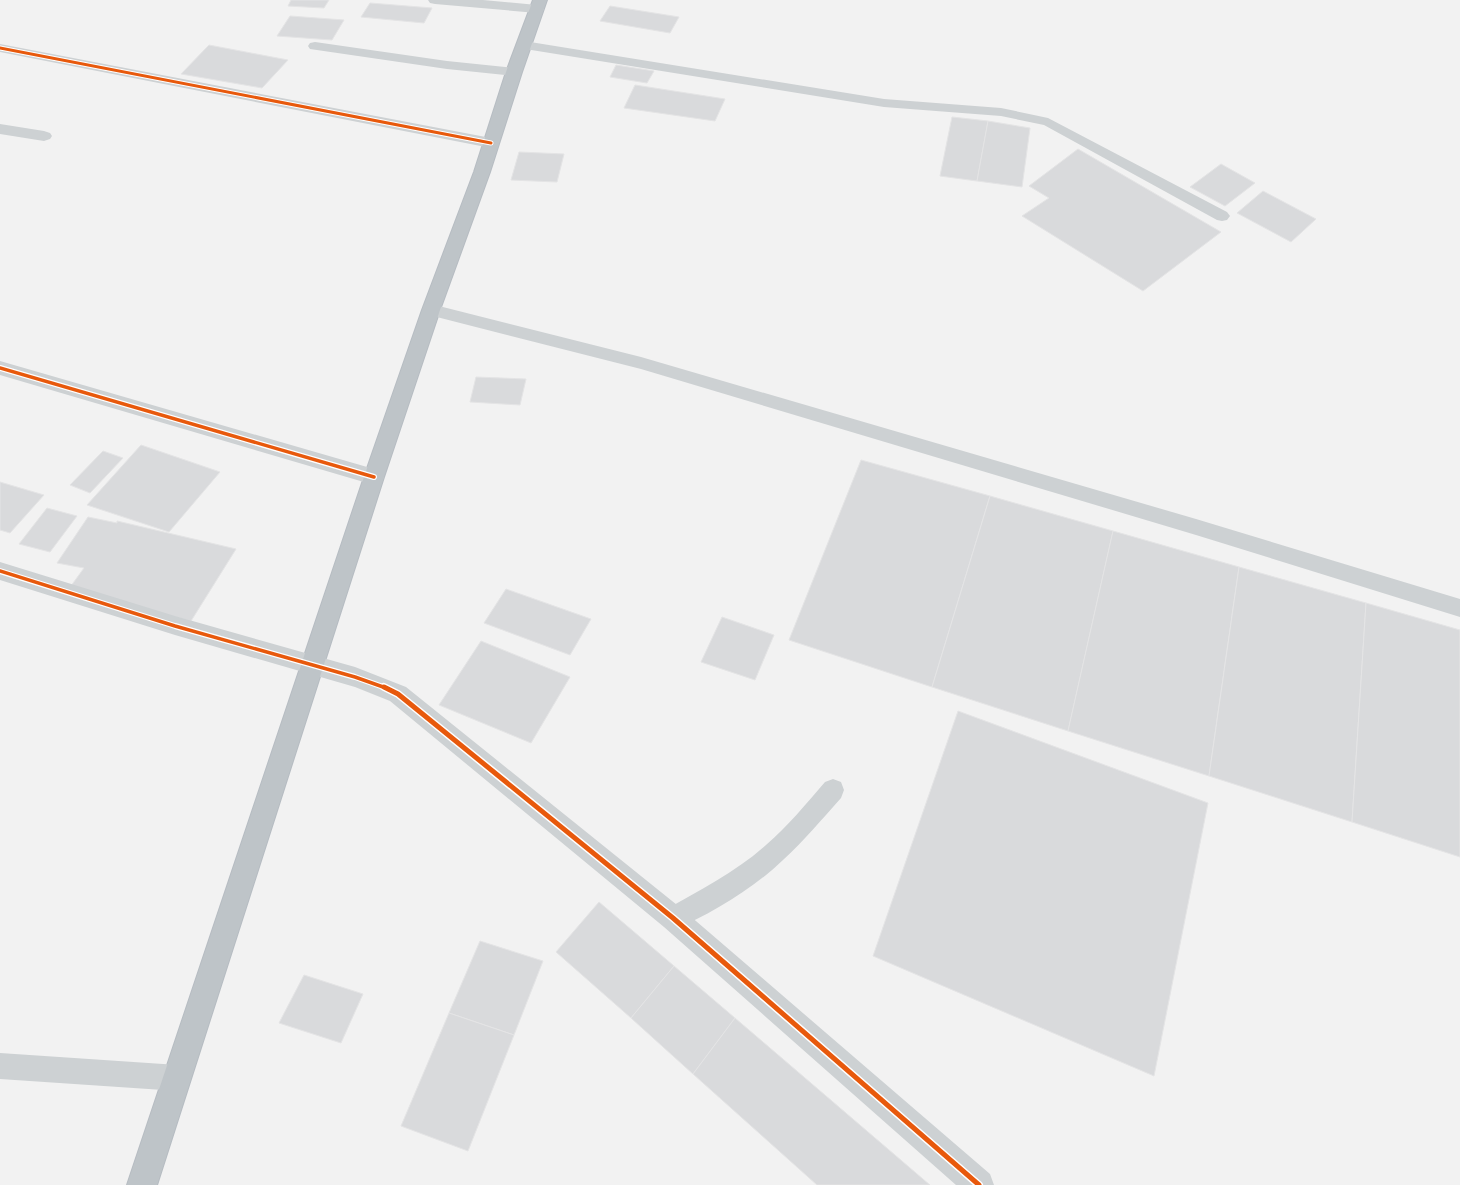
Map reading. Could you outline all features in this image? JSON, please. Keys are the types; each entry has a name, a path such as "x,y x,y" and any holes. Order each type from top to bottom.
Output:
{"highway":[{"path":"142,1185 374,477 431,310 491,143 514,72 539,5"}],"street":[{"path":"435,0 539,5"},
{"path":"1,50 491,143"},
{"path":"0,129 44,136"},
{"path":"0,368 374,477"},
{"path":"0,571 53,589 313,667 375,683 398,694 673,918 980,1185"}],"lane":[{"path":"315,46 447,66 514,72"},
{"path":"524,46 884,103 1000,112 1048,122 1222,216"},
{"path":"431,310 648,365 1196,527 1460,608"},
{"path":"673,918 720,892 765,861 800,827 833,790"},
{"path":"0,1066 178,1078"}],"building":[{"path":"291,0 329,0 324,8 288,6"},
{"path":"370,3 432,8 424,23 361,17"},
{"path":"610,6 679,17 670,33 600,21"},
{"path":"290,16 344,20 332,40 277,36"},
{"path":"209,45 288,60 262,88 181,74"},
{"path":"616,65 654,71 647,83 610,77"},
{"path":"635,85 725,99 715,121 624,108"},
{"path":"952,117 988,121 977,181 940,176"},
{"path":"988,121 1030,128 1022,187 977,181"},
{"path":"1078,149 1221,232 1143,291 1022,216 1049,198 1029,186"},
{"path":"519,152 564,154 557,182 511,180"},
{"path":"1221,164 1255,183 1225,206 1190,187"},
{"path":"1263,191 1316,219 1291,242 1237,213"},
{"path":"476,377 526,379 520,405 470,402"},
{"path":"141,445 220,472 169,532 87,505"},
{"path":"103,451 123,458 90,493 70,485"},
{"path":"861,460 990,496 932,687 789,640"},
{"path":"0,482 44,495 10,533 0,530"},
{"path":"990,496 1113,531 1068,731 932,687"},
{"path":"47,508 77,516 50,552 19,544"},
{"path":"88,517 117,523 117,521 236,549 191,621 68,590 84,568 57,563"},
{"path":"1113,531 1239,567 1209,776 1068,731"},
{"path":"1239,567 1366,603 1352,822 1209,776"},
{"path":"506,589 591,619 570,655 484,623"},
{"path":"1366,603 1460,630 1460,857 1352,822"},
{"path":"722,617 774,635 755,680 701,662"},
{"path":"481,641 570,677 531,743 439,705"},
{"path":"958,711 1208,803 1154,1076 873,956"},
{"path":"599,902 674,966 631,1018 556,952"},
{"path":"480,941 543,961 514,1035 449,1013"},
{"path":"674,966 735,1018 693,1074 631,1018"},
{"path":"304,975 363,994 341,1043 279,1023"},
{"path":"449,1013 514,1035 468,1151 401,1126"},
{"path":"735,1018 930,1185 817,1185 693,1074"}],"cycle path":[{"path":"0,48 491,143"},
{"path":"0,368 374,477"},
{"path":"0,571 175,626 355,677 384,687 398,694 673,918 979,1185"}]}
